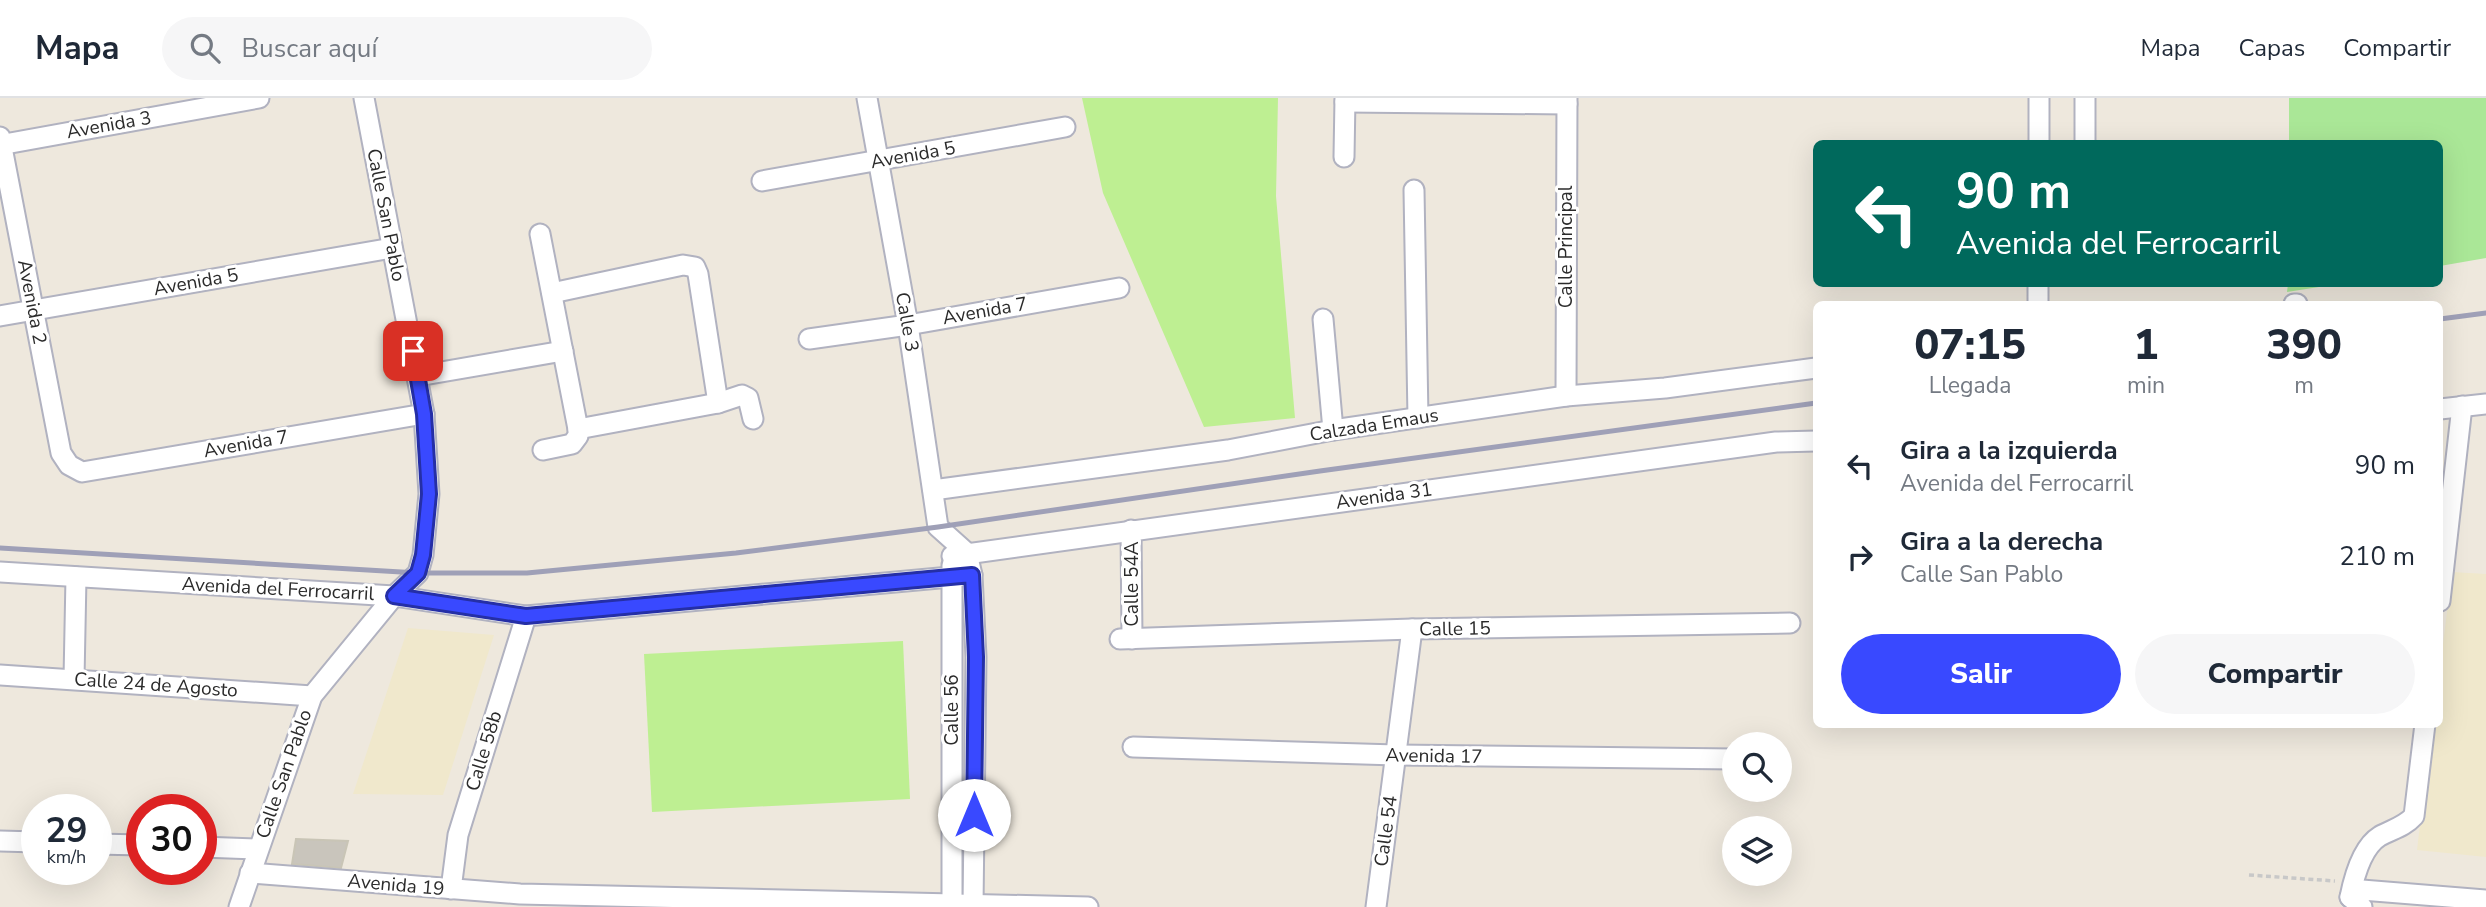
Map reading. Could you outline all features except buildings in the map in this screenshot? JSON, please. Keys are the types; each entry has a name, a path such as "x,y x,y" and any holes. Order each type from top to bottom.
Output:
{"street":[{"name":"Avenida 3","path":"0,142 260,98"},
{"name":"Calle San Pablo","path":"239,907 312,696 394,596 418,573 423,555 429,494 424,414 365,98"},
{"name":"Calle 3","path":"867,98 908,325 938,527 958,549"},
{"path":"2039,98 2039,140"},
{"path":"2085,98 2085,140"},
{"path":"1344,157 1345,100 1567,101"},
{"name":"Calle Principal","path":"1566,396 1567,101"},
{"name":"Avenida 5","path":"762,181 1065,127"},
{"name":"Avenida 2","path":"0,142 61,453 68,465"},
{"path":"1413,190 1418,418"},
{"path":"540,234 578,429 578,436 572,444 543,450"},
{"name":"Avenida 5","path":"0,316 392,248"},
{"path":"552,293 682,265 695,267 718,403"},
{"name":"Avenida 7","path":"808,339 908,325 1119,288"},
{"path":"1323,319 1334,430"},
{"path":"418,376 563,351"},
{"name":"Calzada Emaus","path":"933,490 1228,450 1334,430 1566,396 1665,388 1813,368"},
{"path":"578,429 718,403 742,395 748,398 753,419"},
{"path":"2443,409 2486,404"},
{"path":"2443,575 2462,407"},
{"name":"Avenida 7","path":"68,465 82,471 424,414"},
{"name":"Avenida 31","path":"958,549 1132,530 1762,444 1813,442"},
{"name":"Calle 54A","path":"1126,639 1132,530"},
{"name":"Calle 56","path":"958,549 972,575 976,657 973,906"},
{"name":"Calle 56","path":"952,906 952,577 958,549"},
{"name":"Avenida del Ferrocarril","path":"0,572 394,596 526,616 972,575"},
{"path":"74,679 76,577"},
{"name":"Calle 58b","path":"451,889 458,835 526,616"},
{"name":"Calle 15","path":"1126,639 1412,629 1790,623"},
{"name":"Calle 54","path":"1376,907 1412,629"},
{"name":"Calle 24 de Agosto","path":"0,675 312,696"},
{"path":"2355,895 2369,846 2414,816 2425,728"},
{"name":"Avenida 17","path":"1133,747 1396,755 1722,760"},
{"path":"0,841 21,842"},
{"path":"217,848 258,849"},
{"name":"Avenida 19","path":"250,873 451,889 520,901 1088,907"},
{"path":"2355,895 2362,890 2456,902 2486,900"}],"path":[{"path":"2249,875 2355,895"}],"shaded area":[{"path":"2452,572 2486,574 2486,857 2417,850 2432,728 2443,728 2443,644"},
{"path":"408,628 494,635 443,795 353,794"}],"green space":[{"path":"1082,98 1278,98 1276,196 1295,418 1204,427 1103,193"},
{"path":"2289,98 2486,98 2486,258 2443,265 2443,140 2289,140"},
{"path":"2288,287 2319,287 2287,292"},
{"path":"903,641 910,799 652,812 644,654"}],"railway":[{"path":"2443,319 2486,313"},
{"path":"0,548 418,573 527,573 736,553 938,527 1813,403"}],"route":[{"path":"413,351 424,414 429,494 423,555 418,573 394,596 526,616 972,575 976,657 974,815"}]}
